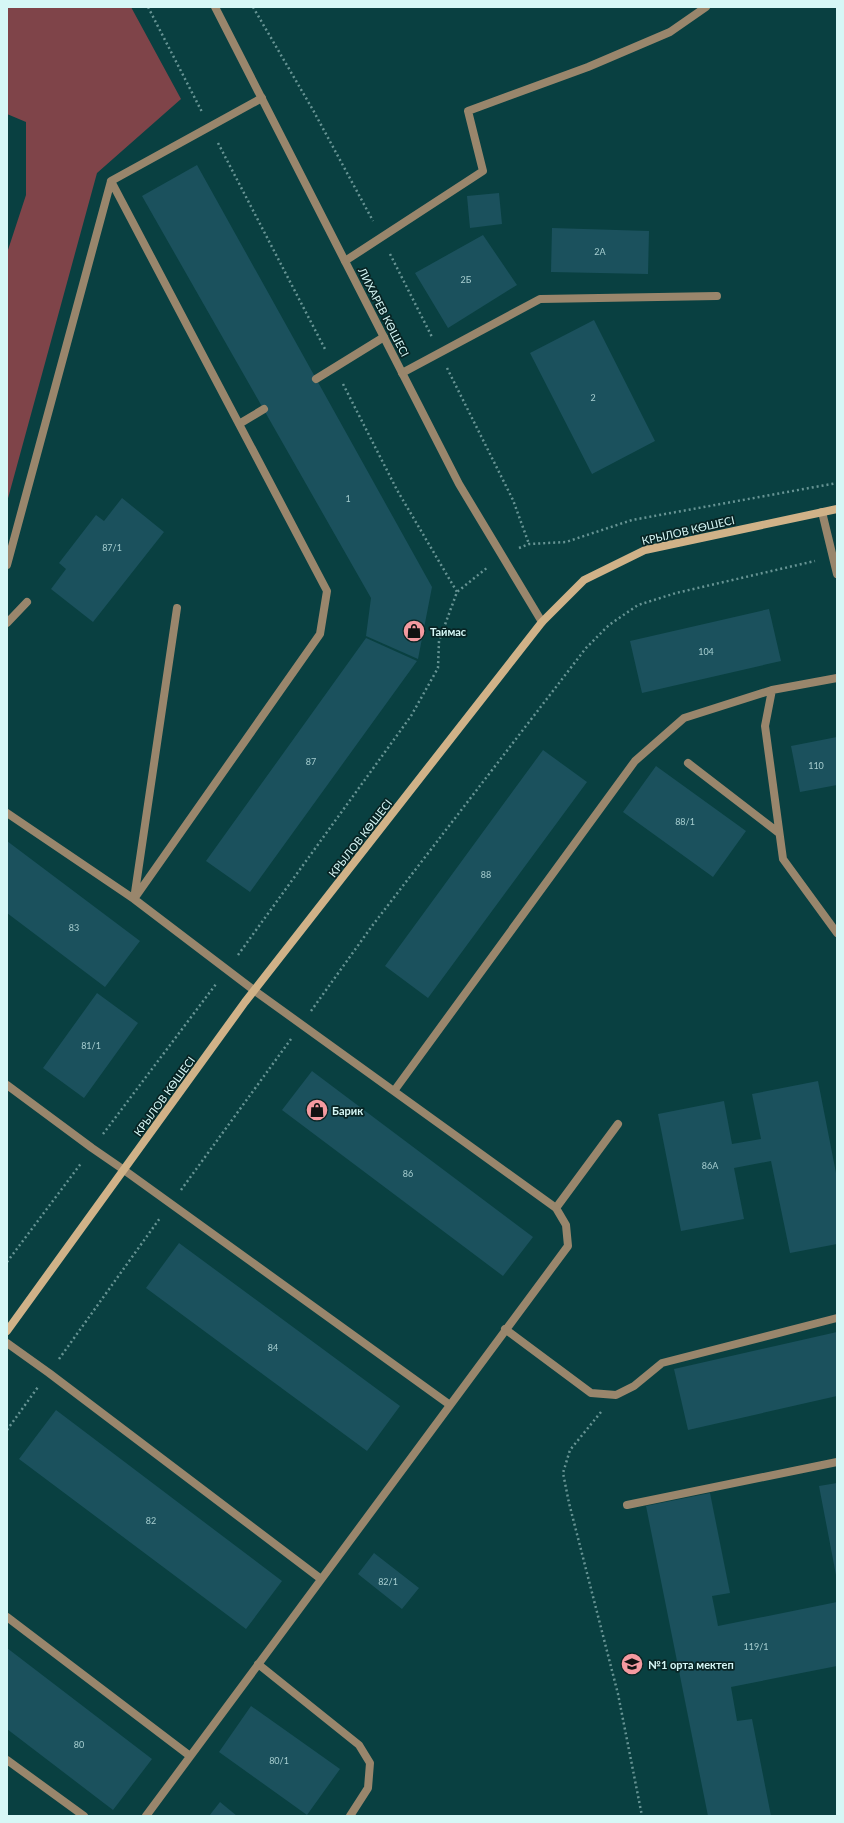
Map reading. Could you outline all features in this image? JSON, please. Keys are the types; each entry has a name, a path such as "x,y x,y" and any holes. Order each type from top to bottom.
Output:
{"main road":[{"name":"КРЫЛОВ КӨШЕСІ","path":"7,1331 254,991 542,622 584,580 645,550 837,509"}],"street":[{"name":"ЛИХАРЕВ КӨШЕСІ","path":"215,7 459,484 542,622"},
{"path":"345,261 483,172 468,111 588,67 670,32 706,7"},
{"path":"7,564 111,181 262,98"},
{"path":"111,181 328,591 320,634 134,899"},
{"path":"402,373 540,299 717,296"},
{"path":"316,379 335,369 384,337"},
{"path":"239,424 264,409"},
{"path":"822,512 837,574"},
{"path":"7,624 27,602"},
{"path":"134,899 177,608"},
{"path":"394,1091 635,761 684,718 772,690 837,678"},
{"path":"772,690 766,726 783,859 837,933"},
{"path":"688,763 779,833"},
{"path":"7,813 134,899 254,991 556,1208 566,1225 568,1246 146,1816"},
{"path":"7,1085 170,1205 450,1405"},
{"path":"556,1208 618,1124"},
{"path":"505,1330 591,1393 616,1395 634,1386 662,1363 837,1318"},
{"path":"7,1343 49,1372 321,1579"},
{"path":"627,1505 837,1462"},
{"path":"7,1617 190,1756"},
{"path":"258,1664 359,1745 370,1762 368,1788 350,1816"},
{"path":"7,1760 84,1816"}],"path":[{"path":"148,7 397,490 457,592"},
{"path":"253,7 313,110 382,238 513,500 529,544"},
{"path":"7,1262 227,970 412,716 438,668 439,641 457,592 502,556 529,544 566,542 632,520 837,483"},
{"path":"7,1430 372,926 586,648 609,625 638,605 676,593 833,557"},
{"path":"616,1395 570,1450 563,1473 568,1503 618,1694 642,1816"}],"shaded area":[{"path":"7,7 131,7 181,99 97,173 7,502 7,253 26,195 26,122 7,114"}],"building":[{"path":"197,165 432,587 418,659 366,636 371,598 142,196"},
{"path":"499,193 502,224 470,228 467,196"},
{"path":"552,228 649,231 648,274 551,272"},
{"path":"483,235 517,285 448,328 415,273"},
{"path":"594,320 655,441 592,474 530,353"},
{"path":"122,498 164,532 93,622 51,589 66,569 59,563 96,515 104,521"},
{"path":"769,609 781,661 642,693 630,641"},
{"path":"366,638 417,661 250,892 206,861"},
{"path":"837,737 837,785 800,792 791,746"},
{"path":"543,750 587,782 428,998 385,966"},
{"path":"656,766 746,831 713,877 623,812"},
{"path":"7,841 140,941 105,987 7,913"},
{"path":"97,993 138,1023 84,1098 43,1068"},
{"path":"312,1071 533,1237 503,1276 282,1110"},
{"path":"818,1081 836,1173 837,1172 837,1244 790,1253 771,1161 734,1168 744,1219 681,1231 658,1114 724,1101 732,1144 761,1139 752,1094"},
{"path":"179,1243 400,1406 367,1451 146,1288"},
{"path":"837,1332 837,1396 688,1430 674,1369"},
{"path":"56,1410 282,1581 246,1629 19,1459"},
{"path":"837,1483 837,1575 836,1575 819,1486"},
{"path":"710,1493 730,1593 712,1596 718,1626 837,1602 837,1666 731,1687 737,1721 752,1719 771,1816 708,1816 646,1506"},
{"path":"374,1553 419,1588 402,1609 358,1574"},
{"path":"7,1648 152,1759 113,1810 7,1729"},
{"path":"251,1706 340,1769 307,1815 219,1752"},
{"path":"220,1802 237,1816 209,1816"}],"place":[{"name":"Таймас","path":"414,631"},
{"name":"Барик","path":"317,1110"},
{"name":"№1 орта мектеп","path":"632,1664"}]}
